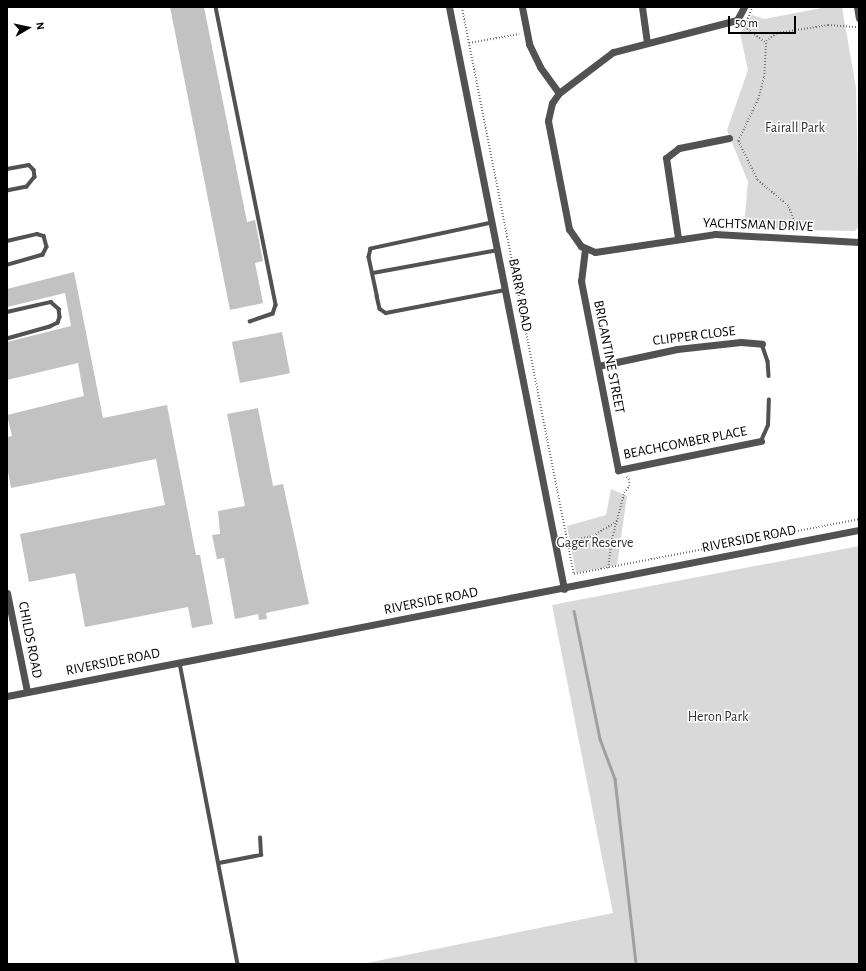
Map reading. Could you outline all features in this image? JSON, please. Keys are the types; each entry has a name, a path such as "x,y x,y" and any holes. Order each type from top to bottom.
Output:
{"street":[{"name":"BARRY ROAD","path":"450,7 564,588"},
{"path":"522,7 529,44 540,67 559,93"},
{"path":"642,7 647,42"},
{"path":"585,249 575,241 569,229 548,121 552,103 559,93 613,52 737,20 744,7"},
{"path":"857,7 859,18"},
{"path":"678,238 666,158 679,148 729,138"},
{"name":"YACHTSMAN DRIVE","path":"585,249 606,252 678,238 715,234 799,240 859,242"},
{"name":"BRIGANTINE STREET","path":"585,249 580,281 618,470"},
{"name":"CLIPPER CLOSE","path":"598,366 676,349 741,342 762,344"},
{"name":"BEACHCOMBER PLACE","path":"618,470 761,441"},
{"name":"RIVERSIDE ROAD","path":"7,696 859,530"},
{"name":"CHILDS ROAD","path":"7,593 27,691"}],"lane":[{"path":"216,7 276,305 273,314 250,322"},
{"path":"7,168 29,165 34,170 35,177 27,187 7,191"},
{"path":"492,223 371,249 369,257 380,309 386,312 505,290"},
{"path":"7,242 37,234 44,236 47,247 43,255 7,265"},
{"path":"373,273 498,250"},
{"path":"7,312 51,302 59,309 60,317 58,323 50,327 7,339"},
{"name":"CLIPPER CLOSE","path":"762,344 768,361 769,376"},
{"name":"BEACHCOMBER PLACE","path":"761,441 768,425 769,400"},
{"path":"180,663 238,964"},
{"path":"219,863 261,854 260,838"}],"path":[{"path":"462,7 566,541 574,574 859,519"},
{"path":"753,7 745,27 766,43"},
{"path":"799,240 797,224 792,212 757,180 738,141 758,99 764,76 766,43 777,33 828,25 859,28"},
{"path":"469,43 519,34"},
{"path":"608,568 610,542 629,480 618,470"},
{"path":"566,541 593,536 617,521"}],"green space":[{"name":"Fairall Park","path":"827,7 842,7 856,88 859,226 855,231 794,230 744,225 748,182 727,130 748,70 740,33 752,15 764,19"},
{"name":"Gager Reserve","path":"611,489 627,496 617,565 576,573 567,526 606,515"},
{"name":"Heron Park","path":"859,546 859,964 362,964 613,913 552,605"}],"building":[{"path":"170,7 204,7 247,222 255,220 263,261 255,263 263,303 230,310"},
{"path":"74,272 103,418 167,405 196,555 200,555 213,624 192,628 188,607 85,627 75,573 29,582 20,534 165,505 156,459 11,488 7,466 7,437 12,436 7,415 84,396 78,363 7,380 7,342 71,326 65,293 7,307 7,289"},
{"path":"282,332 290,373 240,383 232,342"},
{"path":"258,408 273,486 283,484 309,604 266,613 267,619 259,620 258,614 235,619 224,558 217,559 212,535 220,534 218,511 245,506 227,414"}],"waterway":[{"path":"574,611 600,739 615,779 636,964"}]}
